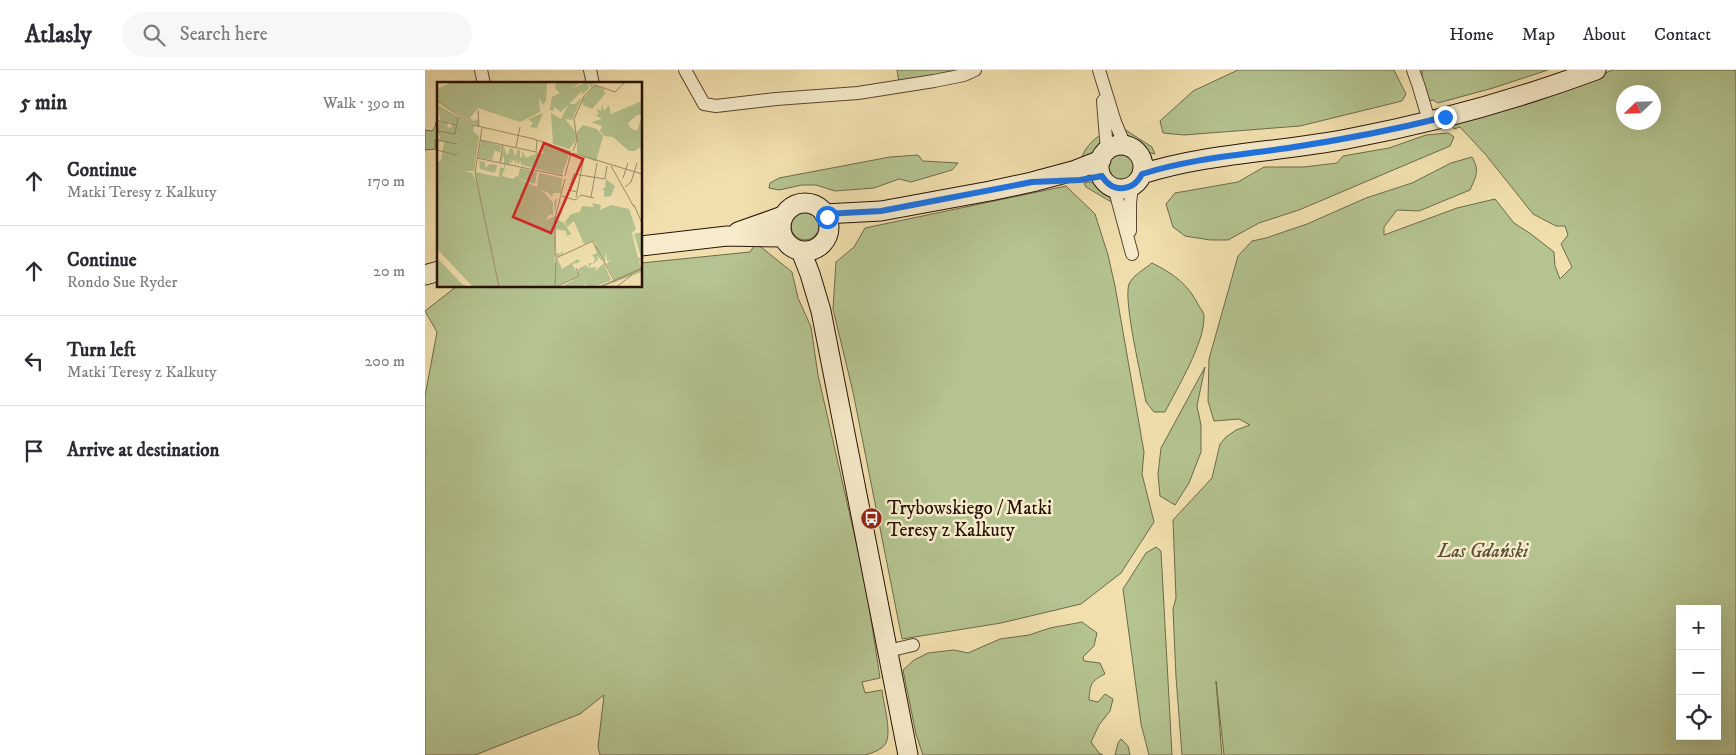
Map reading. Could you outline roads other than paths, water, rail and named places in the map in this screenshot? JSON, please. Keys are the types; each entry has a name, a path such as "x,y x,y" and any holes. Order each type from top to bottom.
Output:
{"street":[{"path":"685,70 703,104 716,106 775,99 858,93 964,75 975,70"},
{"path":"1413,70 1429,121"},
{"path":"826,222 1032,182 1080,180 1120,167 1158,169 1203,160 1346,139 1429,121 1517,97 1596,70"},
{"path":"1100,76 1115,122 1120,167 1131,251 1130,203 1120,167 1100,76"},
{"path":"727,236 783,216 795,204 802,203 817,206 826,222 825,240 809,249 793,248 782,236 783,216"},
{"path":"643,246 727,236 782,236"},
{"path":"809,249 810,274 821,311 908,755"},
{"path":"425,275 437,271"},
{"path":"888,651 913,645"}],"place":[{"name":"Trybowskiego / Matki Teresy z Kalkuty","path":"871,519"}],"park label":[{"name":"Las Gdański","path":"1483,551"}]}
